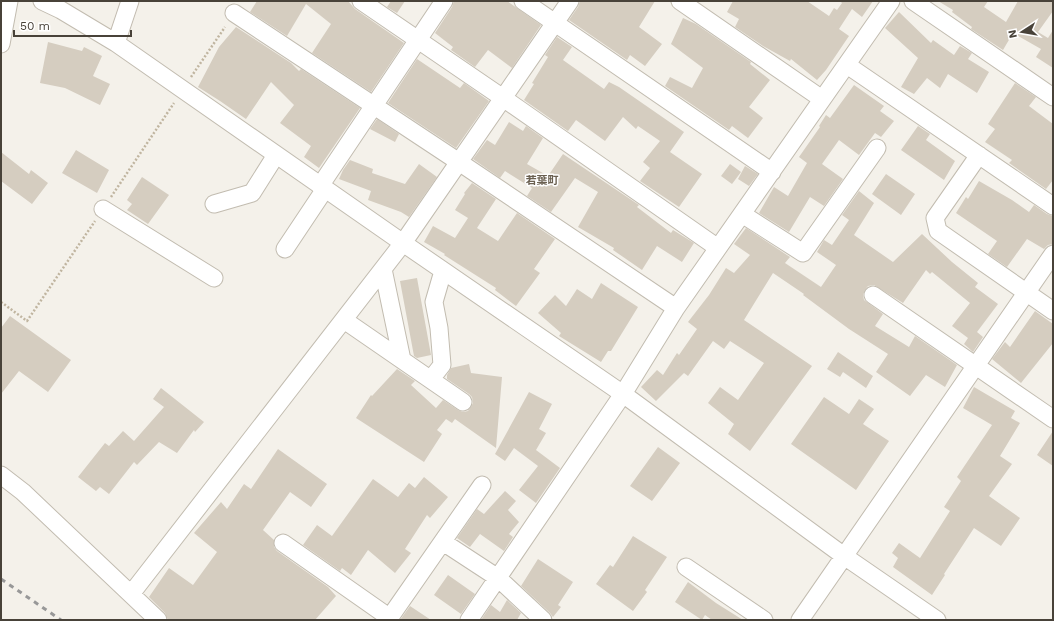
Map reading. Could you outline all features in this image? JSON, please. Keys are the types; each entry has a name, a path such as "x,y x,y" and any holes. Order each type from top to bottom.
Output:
{"street":[{"path":"1,44 9,1"},
{"path":"42,1 61,10 116,43 323,188 623,394 844,556 937,620"},
{"path":"116,43 130,1"},
{"path":"361,1 718,248"},
{"path":"285,249 374,105 444,1"},
{"path":"523,1 772,172"},
{"path":"131,594 403,243 570,1"},
{"path":"680,1 822,99"},
{"path":"469,620 623,394 676,308 891,1"},
{"path":"913,1 1053,97"},
{"path":"234,13 676,308"},
{"path":"847,65 1053,206"},
{"path":"742,214 803,253 877,148"},
{"path":"214,204 252,193 276,155"},
{"path":"979,155 935,218 938,231 1053,311"},
{"path":"103,209 214,278"},
{"path":"800,620 1053,254"},
{"path":"383,270 402,360"},
{"path":"430,379 442,366 439,328 434,302 443,271"},
{"path":"873,294 1053,419"},
{"path":"344,320 463,402"},
{"path":"1,475 23,492 158,620"},
{"path":"283,544 389,619 482,485"},
{"path":"443,542 498,578 543,620"},
{"path":"686,567 764,620"}],"path":[{"path":"1,302 27,321 234,13"}],"building":[{"path":"257,1 348,1 355,9 404,43 371,92 312,53 331,24 306,4 287,36 250,12"},
{"path":"391,1 405,1 397,13 387,7"},
{"path":"454,1 507,1 541,25 512,68 488,50 475,67 451,50 453,47 435,33 452,7"},
{"path":"580,1 655,1 639,27 662,44 645,66 630,55 627,60 569,20 578,7"},
{"path":"733,1 807,1 829,16 834,8 837,10 842,3 840,1 873,1 862,17 852,9 839,29 849,36 826,70 817,80 791,59 790,61 763,46 735,27 739,19 727,12"},
{"path":"938,1 988,1 984,7 1006,22 1018,1 1053,1 1053,11 1038,32 1048,38 1053,30 1053,68 1036,57 1041,49 1013,33 1003,50 971,29 972,27 952,12 953,10"},
{"path":"899,12 931,43 933,40 954,55 960,46 972,53 968,59 989,72 977,93 948,74 940,88 927,78 914,94 901,87 918,58 885,28"},
{"path":"683,18 696,24 751,62 750,64 770,80 749,107 763,118 748,138 732,126 729,130 665,86 670,77 692,88 703,68 671,44"},
{"path":"236,27 291,63 299,71 301,69 360,108 319,168 304,157 311,146 280,123 294,105 271,82 246,119 198,87 219,47"},
{"path":"557,37 572,47 563,60 604,89 609,82 619,87 684,132 670,152 702,174 679,207 640,181 650,168 643,162 660,141 638,126 636,129 623,117 605,141 576,120 568,131 524,100 534,84 532,83 548,57 545,55"},
{"path":"48,42 82,51 84,47 102,56 93,76 110,84 100,105 65,88 40,83"},
{"path":"417,59 460,88 464,83 489,101 456,148 388,103"},
{"path":"1015,83 1036,97 1029,106 1053,124 1053,180 1046,189 1009,163 1012,160 985,142 995,129 988,124"},
{"path":"854,85 884,106 880,111 894,121 881,137 875,133 859,155 839,140 822,164 843,179 824,206 810,197 789,232 759,213 774,187 788,196 807,163 799,157 820,127 819,126 826,115 830,118"},
{"path":"377,119 399,134 395,142 370,129"},
{"path":"509,122 523,131 526,126 543,138 527,164 548,176 563,154 639,205 637,207 671,233 673,230 694,243 682,262 657,246 642,270 613,250 614,248 578,227 598,192 575,178 551,212 527,196 532,188 505,171 500,178 473,159 487,140 495,145"},
{"path":"918,126 930,134 926,140 955,161 944,180 901,150"},
{"path":"76,150 109,170 97,193 62,173"},
{"path":"1,152 29,174 31,170 48,183 32,204 1,181"},
{"path":"350,160 373,169 372,173 405,184 419,164 437,177 409,217 401,212 368,200 371,191 339,179"},
{"path":"730,164 741,172 732,184 721,176"},
{"path":"745,166 758,174 749,186 738,179"},
{"path":"886,174 915,194 901,215 872,194"},
{"path":"142,177 169,195 148,224 127,210 132,204 127,200"},
{"path":"979,181 1012,200 1029,212 1034,205 1047,214 1053,216 1053,244 1048,245 1044,249 1027,239 1007,267 988,254 997,241 956,213 966,197 968,199"},
{"path":"472,183 496,199 477,228 498,241 517,213 555,239 534,269 540,273 516,306 495,290 496,288 424,242 433,226 455,238 468,218 455,210 465,194 464,193"},
{"path":"859,191 874,203 854,235 893,262 922,234 952,262 978,283 975,287 998,304 977,332 983,337 973,352 964,344 968,338 952,326 970,303 932,272 930,274 926,270 903,303 874,285 868,286 865,290 863,295 864,300 883,314 875,326 909,347 915,336 957,365 945,387 926,375 910,396 876,372 888,354 849,329 803,295 804,294 773,273 744,320 812,366 750,451 728,434 734,424 708,403 720,387 738,400 764,363 730,341 724,349 713,341 688,376 684,373 656,401 641,387 657,370 663,375 677,353 679,355 697,329 688,322 709,295 726,268 734,273 750,255 734,244 746,228 790,257 785,263 821,287 836,265 817,252 824,240 832,245 849,220 842,215"},
{"path":"417,278 431,355 417,358 414,356 400,281"},
{"path":"601,283 638,307 611,351 608,351 601,362 559,336 561,333 538,313 555,295 566,306 577,289 592,299"},
{"path":"1035,311 1053,324 1053,343 1021,383 992,359 1005,342 1010,347"},
{"path":"10,316 71,360 48,392 19,371 1,394 1,328"},
{"path":"838,352 873,376 866,388 843,372 840,377 827,369"},
{"path":"469,364 471,373 502,377 496,448 455,419 452,423 446,419 437,430 442,434 424,462 356,418 371,395 372,396 397,369 415,381 411,385 436,408 443,400 458,410 463,412 468,411 473,403 472,397 447,379 447,375 451,368"},
{"path":"974,387 1015,411 1011,418 1020,423 1000,456 1012,464 989,496 1020,518 1001,546 974,528 932,595 893,567 898,558 892,553 899,543 920,558 950,511 944,507 961,481 957,477 992,425 963,408"},
{"path":"161,388 204,422 195,432 194,430 177,453 159,442 137,465 134,462 109,494 100,487 96,491 78,477 105,443 109,446 123,431 134,441 164,407 153,399"},
{"path":"529,392 552,404 539,429 546,433 536,450 560,468 536,503 519,490 538,466 514,448 505,461 495,454"},
{"path":"824,397 849,414 859,399 874,409 863,424 889,441 856,490 791,444"},
{"path":"1053,431 1053,466 1037,455"},
{"path":"658,447 680,463 652,501 630,486"},
{"path":"278,449 327,484 311,507 290,492 263,530 274,540 274,547 277,551 328,587 336,596 315,620 168,620 165,613 149,597 169,568 193,585 217,552 194,533 221,502 227,509 244,484 251,489"},
{"path":"424,477 448,497 430,518 427,515 405,549 411,553 395,573 368,550 351,575 342,568 340,571 303,545 317,525 332,536 373,479 398,497 409,483 415,488"},
{"path":"505,491 516,501 508,510 519,522 509,534 513,537 504,551 480,534 470,547 457,538 477,509 484,514"},
{"path":"633,536 667,557 645,590 647,592 633,611 596,584 610,565 613,567"},
{"path":"538,559 573,582 558,605 561,607 553,617 521,586"},
{"path":"448,575 475,594 461,614 434,595"},
{"path":"688,582 716,603 743,620 712,620 705,615 702,620 675,602"},
{"path":"507,600 521,613 517,620 481,620 491,605 500,612"},
{"path":"410,606 431,620 400,620"}],"railway":[{"path":"1,579 61,620"}],"district":[{"name":"若葉町","path":"542,180"}]}
